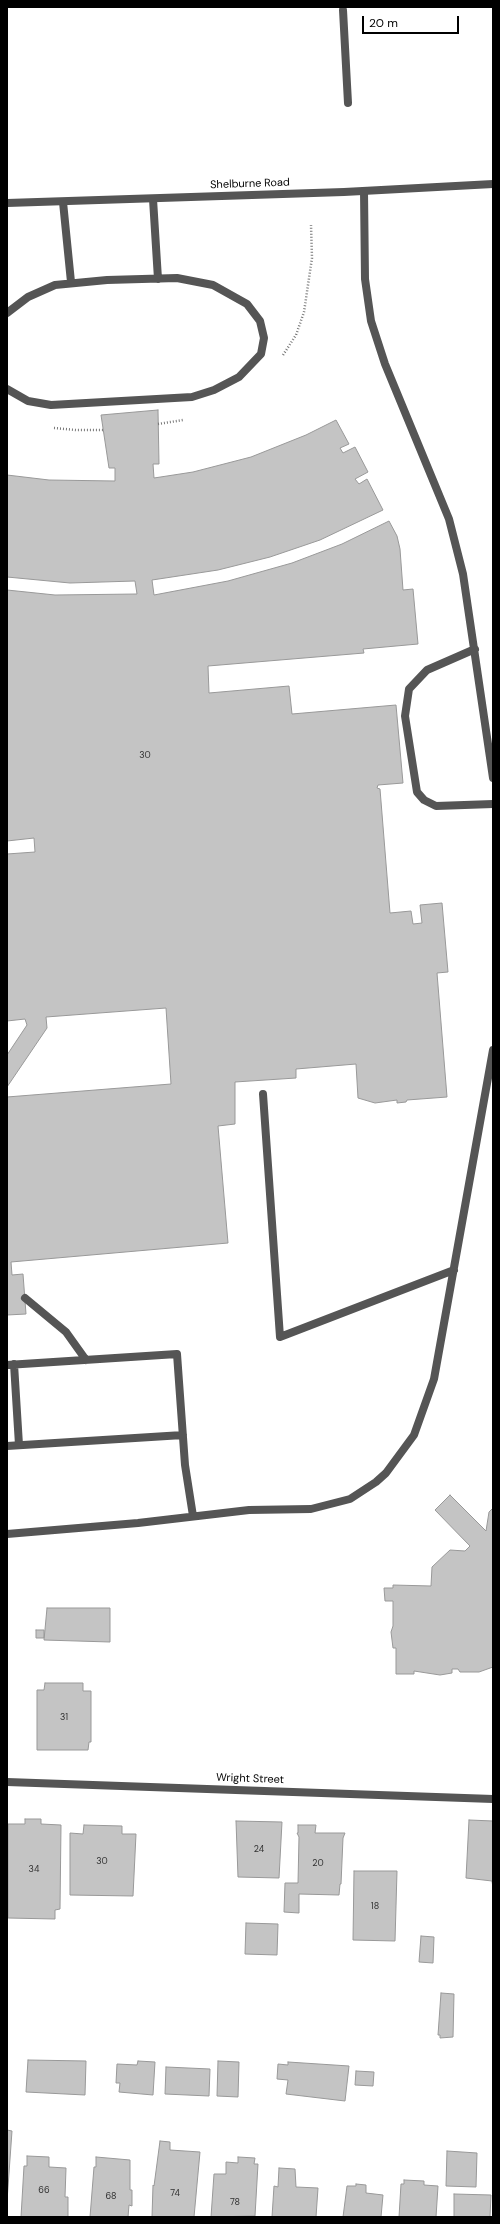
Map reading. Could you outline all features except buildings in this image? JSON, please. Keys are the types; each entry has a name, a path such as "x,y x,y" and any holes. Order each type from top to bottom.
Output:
{"street":[{"path":"343,10 348,103"},
{"name":"Shelburne Road","path":"7,203 364,191 493,184"},
{"path":"364,191 365,280 371,321 385,364 449,519 462,574 475,649 493,778"},
{"path":"153,199 158,279"},
{"path":"63,202 71,282"},
{"path":"7,313 16,305 41,290 71,282 177,278 200,282 227,292 247,304 255,312 263,330 263,346 256,361 239,377 214,390 192,397 51,405 28,401 7,389"},
{"path":"475,649 427,670 409,689 405,716 417,792 424,800 436,806 493,804"},
{"path":"7,1534 138,1523 248,1510 311,1509 336,1504 363,1491 386,1473 414,1435 431,1392 440,1353 493,1050"},
{"path":"263,1094 280,1337 454,1270"},
{"path":"25,1298 66,1332 86,1360"},
{"path":"19,1445 10,1365 177,1354 183,1435 193,1516"},
{"path":"7,1446 183,1435"},
{"name":"Wright Street","path":"7,1782 493,1799"}]}
